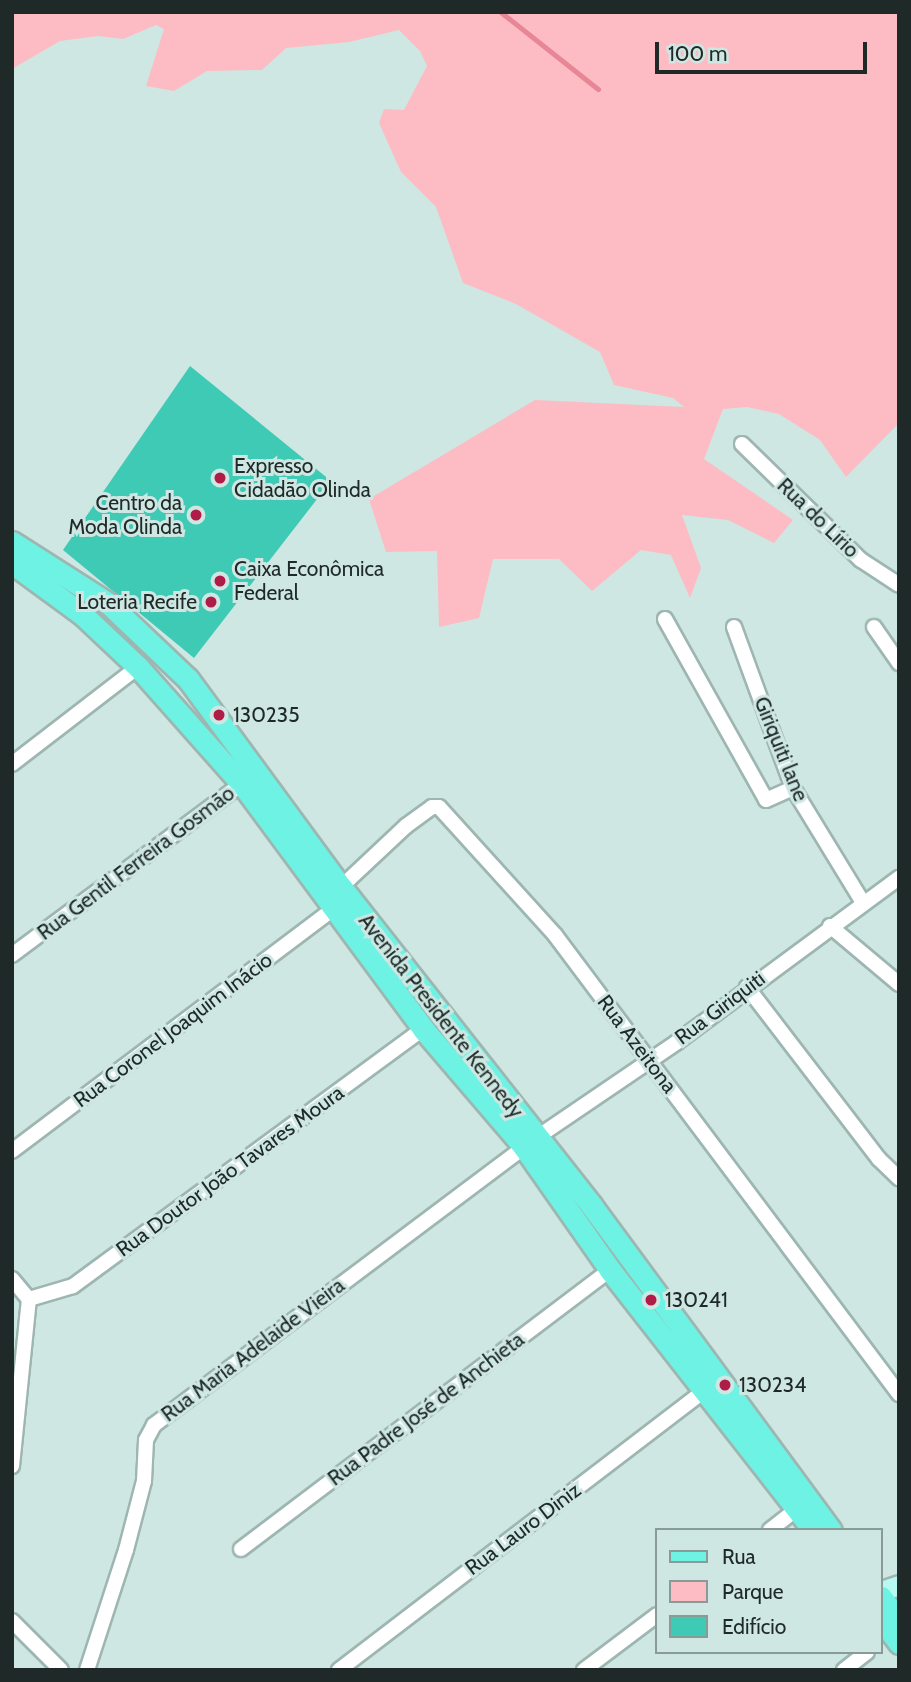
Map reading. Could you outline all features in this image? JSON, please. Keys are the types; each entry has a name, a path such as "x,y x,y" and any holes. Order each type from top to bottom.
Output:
{"main road":[{"name":"Avenida Presidente Kennedy","path":"12,542 134,623 188,679 334,909 424,1029 530,1142 610,1270 706,1389 811,1528"},
{"name":"Avenida Presidente Kennedy","path":"15,567 83,615 251,779 341,887 530,1142 690,1336 830,1528"},
{"path":"883,1603 892,1631"}],"street":[{"name":"Rua do Lírio","path":"742,444 861,560 899,585"},
{"path":"665,619 766,800 793,788"},
{"name":"Giriquiti lane","path":"734,627 793,788 862,901"},
{"path":"874,627 899,663"},
{"path":"12,764 138,667"},
{"name":"Rua Gentil Ferreira Gosmão","path":"12,955 251,779"},
{"name":"Rua Azeitona","path":"341,887 432,807 439,807 555,935 899,1394"},
{"name":"Rua Giriquiti","path":"530,1142 648,1061 862,901 899,878"},
{"name":"Rua Coronel Joaquim Inácio","path":"12,1151 334,909"},
{"path":"836,921 899,984"},
{"path":"747,986 879,1159 899,1178"},
{"name":"Rua Doutor João Tavares Moura","path":"29,1298 73,1286 424,1029"},
{"name":"Rua Maria Adelaide Vieira","path":"87,1670 144,1481 146,1440 154,1425 530,1142"},
{"name":"Rua Padre José de Anchieta","path":"241,1549 610,1270"},
{"path":"12,1279 29,1298 12,1466"},
{"name":"Rua Lauro Diniz","path":"339,1670 706,1389"},
{"path":"773,1528 797,1509"},
{"path":"584,1670 656,1616"},
{"path":"12,1621 61,1670"},
{"path":"844,1670 864,1654"}],"green space":[{"path":"12,12 899,12 899,423 846,477 820,440 779,414 747,407 723,409 704,459 793,520 774,543 728,520 682,515 701,568 690,598 671,555 641,550 592,591 559,559 493,559 479,618 439,627 437,551 386,552 369,499 535,400 684,407 673,398 614,385 600,352 516,304 463,283 436,207 401,172 379,123 384,109 404,110 427,66 420,51 399,30 349,42 286,48 262,70 207,71 174,91 146,86 164,29 156,25 123,39 98,36 60,41 12,69"}],"building":[{"name":"Centro da Moda Olinda","path":"190,366 331,481 194,658 63,550"}],"waterway":[{"path":"501,12 598,89"}],"place":[{"name":"Expresso Cidadão Olinda","path":"220,478"},
{"name":"Centro da Moda Olinda","path":"196,515"},
{"name":"Caixa Econômica Federal","path":"220,581"},
{"name":"Loteria Recife","path":"211,602"},
{"name":"130235","path":"219,715"},
{"name":"130241","path":"651,1300"},
{"name":"130234","path":"725,1385"}]}
